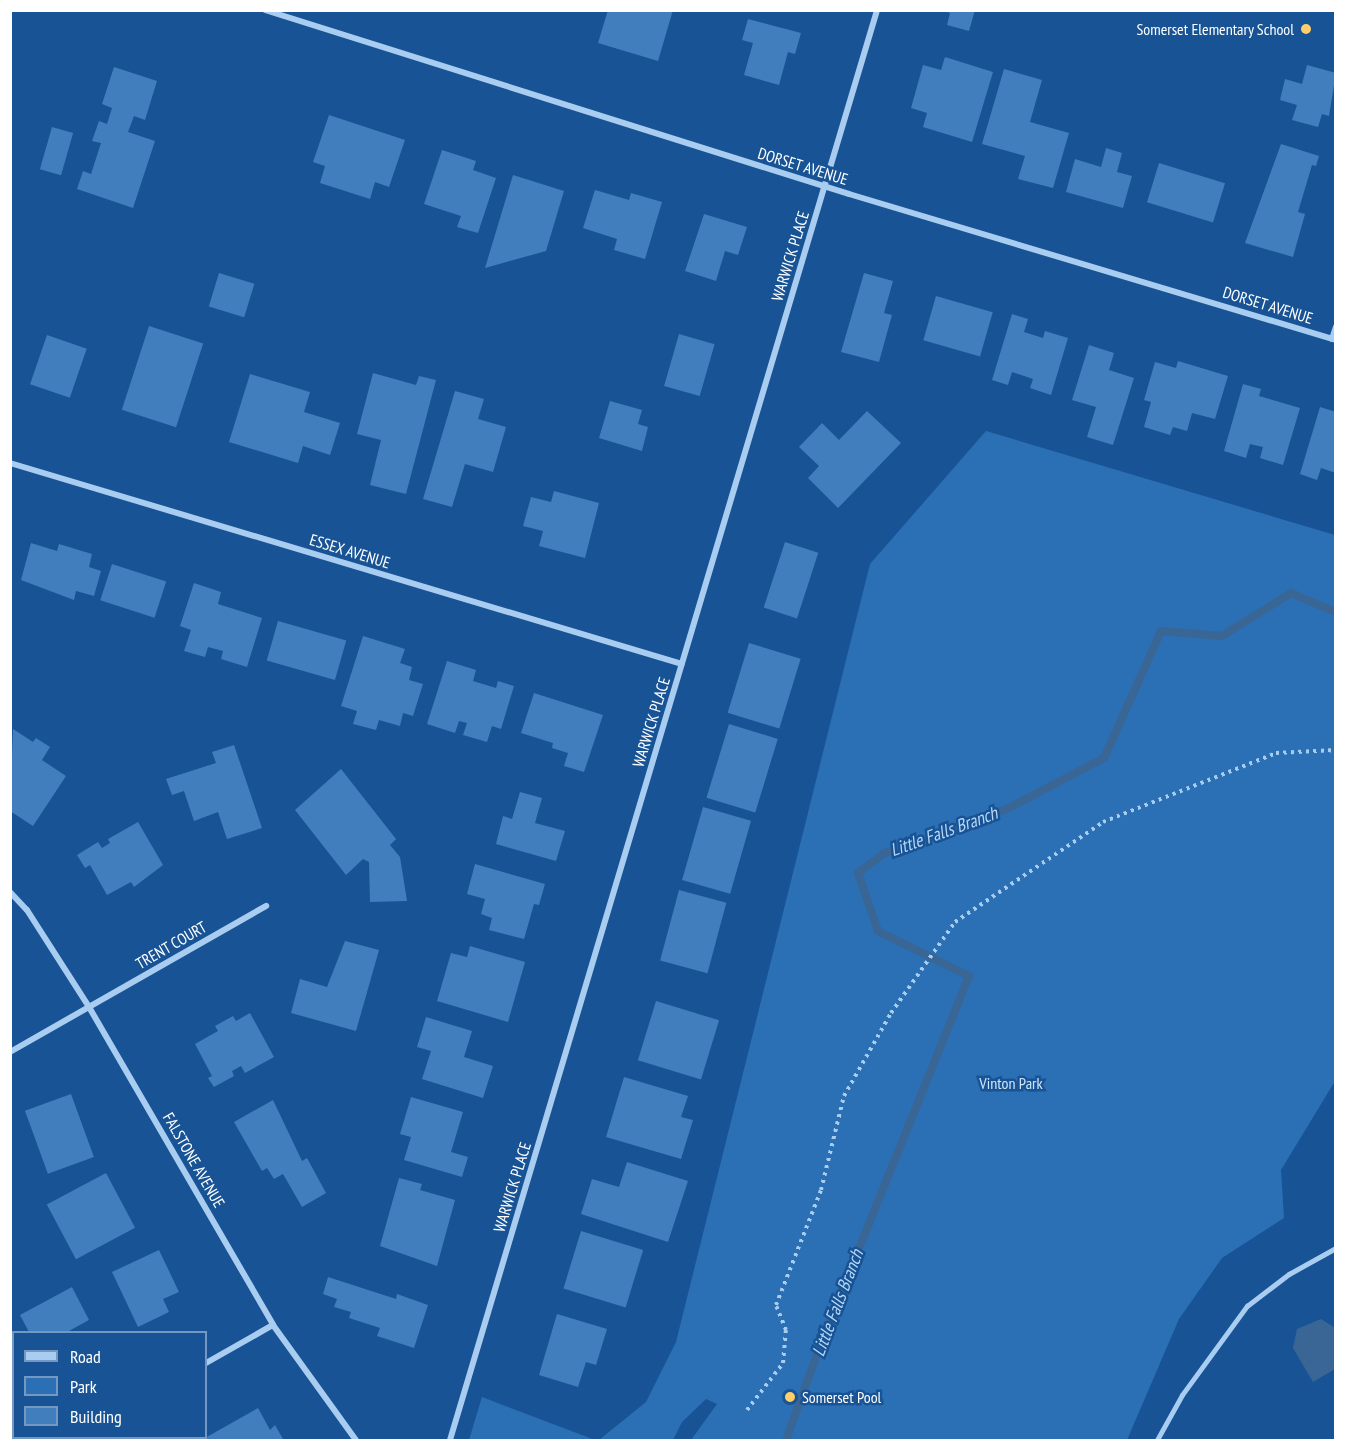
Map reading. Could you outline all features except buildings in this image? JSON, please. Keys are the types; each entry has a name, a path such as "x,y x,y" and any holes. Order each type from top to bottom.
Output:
{"street":[{"name":"DORSET AVENUE","path":"265,10 825,186 1334,339"},
{"name":"WARWICK PLACE","path":"450,1440 877,10"},
{"path":"1334,339 1335,327"},
{"name":"ESSEX AVENUE","path":"10,463 682,664"},
{"name":"FALSTONE AVENUE","path":"10,892 27,910 89,1007 273,1325 356,1440"},
{"name":"TRENT COURT","path":"10,1052 266,906"},
{"path":"207,1362 273,1325"}],"lane":[{"path":"1157,1440 1182,1395 1247,1306 1289,1274 1335,1248"}],"path":[{"path":"747,1410 783,1363 786,1329 776,1305 821,1190 844,1096 891,1013 955,922 1103,822 1276,753 1335,750"}],"green space":[{"name":"Vinton Park","path":"986,431 1335,535 1335,1081 1281,1170 1284,1218 1222,1258 1179,1319 1127,1440 691,1440 717,1404 706,1399 682,1422 673,1440 599,1440 646,1402 676,1342 870,564"},
{"path":"482,1397 595,1440 469,1440"}],"shaded area":[{"path":"1321,1319 1335,1328 1335,1369 1313,1382 1293,1348 1297,1329"}],"waterway":[{"name":"Little Falls Branch","path":"786,1440 824,1335 969,976 878,931 858,873 885,853 1009,808 1104,758 1161,631 1222,636 1291,593 1336,612"}],"place":[{"name":"Somerset Elementary School","path":"1306,29"},
{"name":"Somerset Pool","path":"790,1397"}]}
